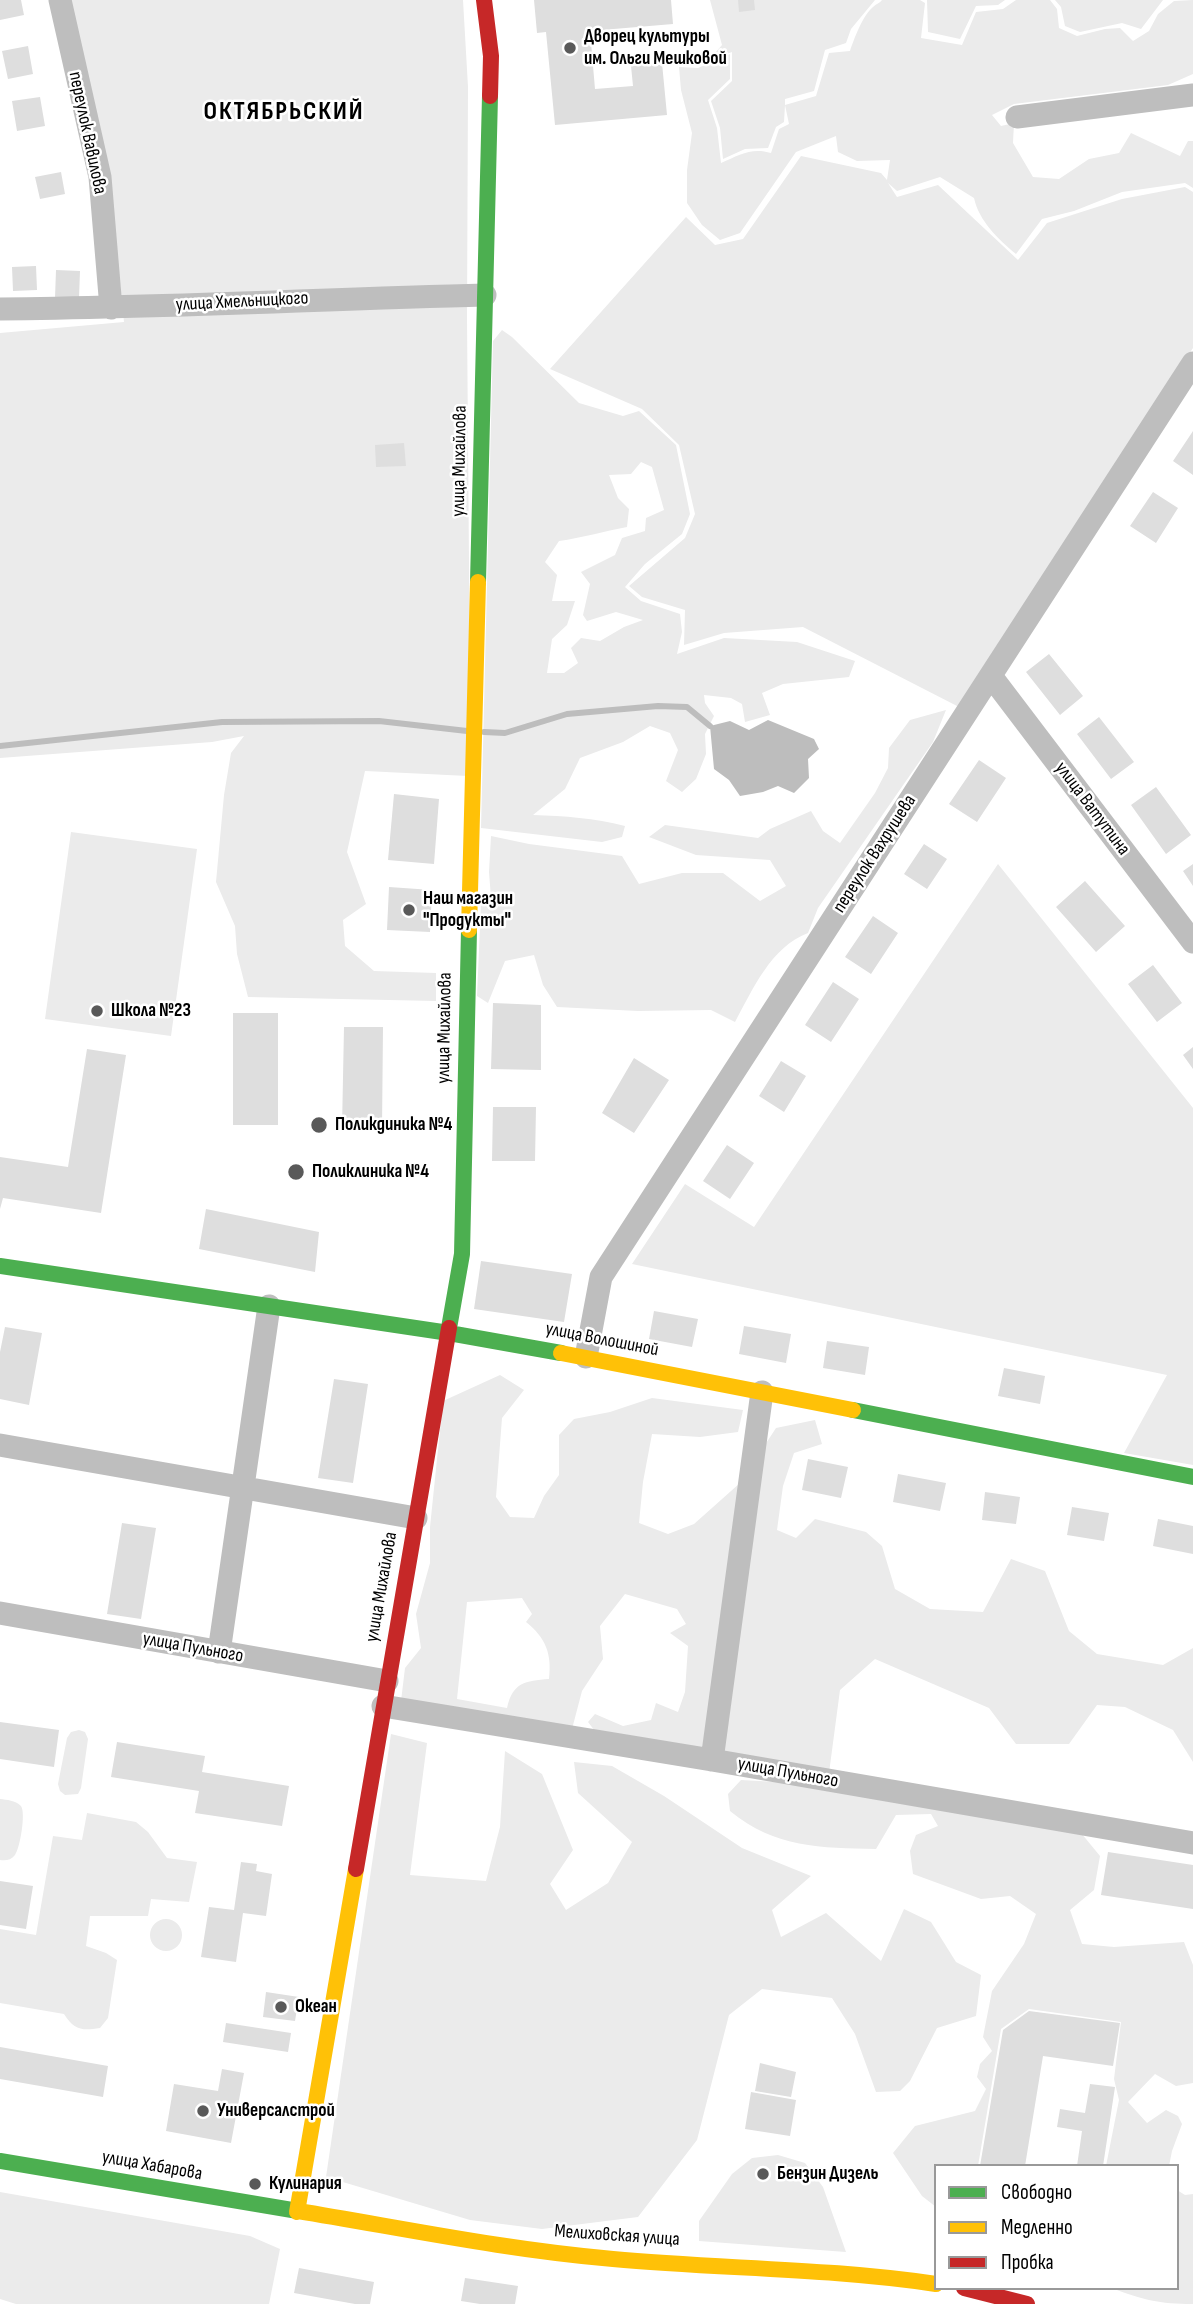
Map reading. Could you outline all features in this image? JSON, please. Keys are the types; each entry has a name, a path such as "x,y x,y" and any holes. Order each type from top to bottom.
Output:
{"street":[{"name":"переулок Вавилова","path":"60,0 100,177 111,308"},
{"name":"улица Михайлова","path":"296,2212 462,1254 491,56 484,0"},
{"path":"1017,117 1193,94"},
{"name":"улица Хмельницкого","path":"0,309 111,308 301,299 485,295"},
{"name":"переулок Вахрушева","path":"586,1357 601,1277 1193,363"},
{"name":"улица Ватутина","path":"991,676 1193,942"},
{"name":"улица Волошиной","path":"0,1266 449,1333 586,1357 1193,1477"},
{"path":"219,1652 269,1306"},
{"path":"712,1760 762,1392"},
{"path":"0,1445 416,1518"},
{"name":"улица Пульного","path":"0,1613 387,1681"},
{"name":"улица Пульного","path":"383,1706 1193,1843"},
{"name":"улица Хабарова","path":"0,2161 296,2212"},
{"name":"Мелиховская улица","path":"296,2212 546,2252 637,2261 744,2265 934,2284"},
{"path":"972,2290 1027,2304"}],"shaded area":[{"path":"71,0 463,0 468,87 468,776 365,771 347,852 366,904 343,920 345,946 374,971 436,973 436,1001 248,997 237,954 235,926 216,882 224,795 231,753 244,736 212,742 0,758 0,333 124,322 108,167"},
{"path":"710,0 875,0 851,29 846,43 825,50 814,91 785,99 784,122 776,127 768,148 745,149 723,159 720,128 711,101 732,81 732,52 708,61 722,45"},
{"path":"882,0 920,0 925,3 921,38 962,45 976,12 1003,9 1016,0 1050,0 1057,9 1059,28 1077,36 1120,28 1133,41 1149,31 1158,14 1174,1 1193,0 1193,74 1168,85 1014,104 992,115 1001,126 1014,123 1013,143 1033,177 1059,179 1089,159 1119,153 1131,133 1180,156 1188,141 1193,141 1193,188 1185,183 1122,192 1074,211 1042,219 1016,254 985,222 974,198 940,177 897,191 888,183 897,197 938,185 1018,260 1047,223 1122,199 1185,187 1193,192 1193,348 959,707 803,627 724,633 684,645 685,610 642,597 629,586 685,538 695,514 679,445 642,409 550,369 686,217 715,245 743,239 801,156 881,173 887,180 890,160 857,161 838,152 836,136 796,152 740,233 720,240 702,225 687,203 687,170 692,133 681,90 679,67 698,68 730,54 730,79 708,100 717,128 721,163 752,151 771,153 779,129 789,124 785,105 816,96 829,53 850,51 866,16"},
{"path":"927,0 1005,0 998,5 976,6 960,39 928,32"},
{"path":"1055,0 1163,0 1141,29 1122,23 1080,32 1065,26 1061,7"},
{"path":"502,330 579,403 623,416 639,411 676,445 690,514 682,534 645,564 625,587 641,601 680,614 682,632 677,654 724,638 797,642 855,661 849,677 783,684 762,693 770,715 745,722 742,704 731,698 704,695 705,703 714,716 705,734 706,754 696,779 682,792 666,781 678,750 670,733 650,726 623,742 580,758 565,789 533,815 579,818 625,826 622,837 602,842 481,828 493,341","holes":["641,462 652,467 664,510 646,518 645,531 622,538 615,555 581,572 590,584 583,615 587,621 616,612 643,620 600,641 581,638 571,648 578,663 564,673 547,673 552,639 567,625 575,601 552,601 557,575 545,562 559,541 627,527 629,509 618,498 609,475 631,474"]},
{"path":"946,710 933,742 818,908 808,933 795,939 773,959 756,983 735,1022 711,1010 638,1011 557,1007 543,985 534,955 505,961 488,1003 477,996 481,903 491,898 491,836 529,844 622,856 639,884 682,873 723,873 760,901 786,886 770,860 696,855 649,837 665,825 758,838 770,829 811,811 823,831 840,843 875,793 888,768 889,748 910,720"},
{"path":"768,720 814,739 819,749 808,759 809,778 794,793 778,786 740,796 729,780 714,769 710,726 730,721 749,730"},
{"path":"71,832 197,849 171,1036 45,1019"},
{"path":"998,864 1193,1108 1193,1465 1124,1453 1167,1375 632,1264 685,1184 754,1227"},
{"path":"500,1375 524,1390 502,1418 496,1497 510,1517 534,1518 544,1496 559,1475 559,1435 574,1419 610,1412 652,1398 743,1410 738,1432 700,1437 652,1434 639,1523 668,1534 694,1524 740,1483 776,1428 815,1420 822,1444 794,1453 783,1486 777,1530 796,1538 815,1519 866,1532 882,1546 895,1589 930,1609 983,1612 1011,1559 1045,1571 1069,1631 1097,1654 1163,1665 1193,1648 1193,1762 1173,1730 1125,1707 1097,1705 1069,1744 1016,1744 989,1708 875,1659 840,1690 829,1773 598,1735 588,1722 595,1714 623,1726 651,1720 656,1703 678,1712 685,1692 688,1646 670,1633 686,1624 677,1609 625,1594 600,1626 603,1659 582,1691 572,1729 401,1701 405,1668 421,1648 416,1614 430,1563 430,1527 443,1401","holes":["522,1598 532,1614 526,1622 546,1647 549,1679 521,1685 513,1693 507,1708 457,1699 467,1602"]},
{"path":"71,1732 85,1732 88,1739 81,1788 78,1794 65,1795 58,1784 67,1738"},
{"path":"391,1734 427,1743 410,1875 486,1881 500,1827 505,1751 542,1774 573,1850 550,1884 566,1910 608,1883 632,1842 578,1793 574,1762 612,1766 664,1796 742,1848 811,1876 772,1910 781,1937 826,1913 881,1961 904,1909 931,1922 956,1962 981,1975 976,2016 937,2028 910,2081 900,2091 876,2092 855,2034 832,1998 762,1989 729,2015 697,2140 638,2217 542,2229 470,2220 326,2177"},
{"path":"741,1780 777,1782 1077,1828 1100,1856 1094,1890 1070,1910 1082,1944 1114,1947 1184,1942 1193,1965 1193,2083 1176,2086 1155,2074 1128,2102 1147,2123 1166,2110 1178,2116 1182,2124 1169,2164 1106,2164 1119,2100 1114,2079 1121,2022 1029,2009 1001,2029 978,2164 934,2164 934,2205 922,2196 893,2153 915,2126 975,2111 986,2089 977,2077 980,2064 992,2051 983,2037 992,1991 1024,1944 1036,1914 1010,1896 981,1899 913,1874 910,1851 916,1835 938,1826 931,1814 896,1815 876,1849 836,1848 781,1839 764,1832 730,1811 728,1794"},
{"path":"0,1799 16,1803 22,1810 23,1823 19,1845 15,1855 6,1860 0,1860"},
{"path":"87,1813 136,1822 148,1832 167,1858 197,1862 189,1902 151,1899 148,1916 90,1916 86,1946 117,1960 108,2018 100,2028 88,2029 75,2026 64,2014 0,2003 0,1929 36,1935 53,1836 82,1840"},
{"path":"166,1919 177,1924 182,1935 177,1946 166,1951 155,1946 150,1935 155,1924"},
{"path":"778,2155 805,2163 823,2187 846,2252 699,2241 699,2221 732,2174 752,2158"},
{"path":"1179,2191 1185,2195 1193,2194 1193,2304 1133,2296 1117,2290 1179,2290"},
{"path":"0,2192 250,2236 280,2249 269,2304 16,2304 0,2299"}],"building":[{"path":"0,0 21,0 24,15 0,20"},
{"name":"Дворец культуры им. Ольги Мешковой","path":"534,0 671,0 673,24 590,31 595,89 633,86 631,66 662,63 667,115 555,125 546,32 537,33"},
{"path":"738,0 754,0 755,10 739,12"},
{"path":"28,46 33,74 8,79 2,51"},
{"path":"40,97 45,126 17,131 12,101"},
{"path":"61,172 65,194 40,199 35,177"},
{"path":"36,266 37,290 13,291 12,267"},
{"path":"56,270 80,271 79,298 55,298"},
{"path":"1193,431 1193,475 1173,461"},
{"path":"404,443 406,466 376,467 375,445"},
{"path":"1153,492 1178,508 1156,543 1130,526"},
{"path":"1049,654 1083,696 1060,715 1026,672"},
{"path":"1099,717 1134,762 1111,779 1077,734"},
{"path":"979,760 1006,778 977,822 949,804"},
{"path":"1156,787 1191,835 1166,854 1131,805"},
{"path":"394,794 439,799 434,864 388,860"},
{"path":"924,844 947,859 927,889 904,874"},
{"path":"1193,864 1193,886 1183,871"},
{"path":"1085,881 1125,926 1096,952 1056,907"},
{"name":"Наш магазин \"Продукты\"","path":"389,887 432,890 430,932 387,930"},
{"path":"873,916 898,933 871,974 845,957"},
{"path":"1153,965 1182,1003 1157,1022 1128,984"},
{"path":"833,982 859,999 831,1042 805,1025"},
{"path":"493,1003 541,1005 541,1070 491,1069"},
{"path":"233,1013 278,1013 278,1125 233,1125"},
{"path":"344,1027 383,1027 382,1129 342,1128"},
{"path":"1193,1047 1193,1069 1183,1055"},
{"path":"87,1049 126,1055 101,1213 3,1198 0,1209 0,1157 68,1167"},
{"path":"634,1058 669,1080 634,1133 602,1113"},
{"path":"781,1061 806,1076 784,1112 759,1096"},
{"path":"493,1107 536,1107 535,1161 492,1161"},
{"path":"727,1145 754,1163 730,1199 703,1181"},
{"path":"206,1209 319,1232 315,1272 199,1249"},
{"path":"481,1261 572,1274 564,1322 474,1309"},
{"path":"654,1311 698,1319 692,1347 649,1339"},
{"path":"744,1326 791,1334 786,1363 739,1354"},
{"path":"5,1327 42,1333 29,1405 0,1399 0,1352"},
{"path":"827,1341 869,1347 865,1375 823,1368"},
{"path":"1004,1368 1045,1376 1040,1404 998,1396"},
{"path":"334,1379 368,1384 353,1483 318,1478"},
{"path":"808,1459 848,1467 841,1498 802,1490"},
{"path":"898,1474 946,1483 940,1511 893,1502"},
{"path":"985,1492 1020,1497 1016,1524 982,1520"},
{"path":"1072,1507 1109,1513 1104,1541 1067,1535"},
{"path":"1158,1519 1193,1526 1193,1554 1153,1546"},
{"path":"122,1523 156,1528 141,1619 107,1614"},
{"path":"0,1722 59,1730 54,1767 0,1759"},
{"path":"117,1742 205,1756 202,1772 289,1786 282,1826 195,1813 199,1791 111,1777"},
{"path":"1108,1852 1193,1865 1193,1909 1101,1895"},
{"path":"241,1862 257,1864 256,1871 272,1874 266,1916 243,1913 236,1962 201,1957 209,1907 234,1910"},
{"path":"0,1881 33,1886 26,1929 0,1925"},
{"name":"Океан","path":"266,1992 299,1997 295,2021 263,2017"},
{"path":"1029,2011 1120,2023 1113,2066 1043,2056 1025,2164 980,2164 1003,2030"},
{"path":"226,2023 291,2033 288,2052 223,2042"},
{"path":"0,2047 108,2066 103,2097 0,2079"},
{"path":"760,2063 796,2072 791,2097 755,2091"},
{"name":"Универсалстрой","path":"222,2069 244,2073 231,2143 166,2131 174,2084 218,2091"},
{"path":"1090,2084 1115,2087 1103,2164 1077,2164 1082,2131 1057,2127 1060,2109 1085,2113"},
{"path":"751,2092 796,2100 790,2136 745,2129"},
{"path":"299,2268 374,2282 370,2304 355,2304 294,2293"},
{"path":"465,2278 518,2286 515,2304 461,2301"}],"waterway":[{"path":"484,732 505,733 567,714 658,706 687,707 710,726"},
{"path":"0,746 222,722 379,721 467,731"}],"traffic: fast":[{"path":"478,582 490,96"},
{"path":"449,1328 462,1254 469,930"},
{"path":"0,1266 449,1333 561,1353"},
{"path":"853,1410 1193,1477"},
{"path":"0,2161 298,2211"}],"traffic: slow":[{"path":"469,930 478,582"},
{"path":"561,1353 853,1410"},
{"path":"297,2212 356,1869"},
{"path":"298,2211 573,2255 856,2275 934,2284"}],"traffic: jam":[{"path":"484,0 491,56 490,96"},
{"path":"356,1869 449,1328"},
{"path":"972,2290 1027,2304"}],"place":[{"name":"Дворец культуры им. Ольги Мешковой","path":"570,48"},
{"name":"Наш магазин \"Продукты\"","path":"409,910"},
{"name":"Школа №23","path":"97,1011"},
{"name":"Поликдиника №4","path":"319,1125"},
{"name":"Поликлиника №4","path":"296,1172"},
{"name":"Океан","path":"281,2007"},
{"name":"Универсалстрой","path":"203,2111"},
{"name":"Бензин Дизель","path":"763,2174"},
{"name":"Кулинария","path":"255,2184"}],"district":[{"name":"ОКТЯБРЬСКИЙ","path":"284,112"}]}
